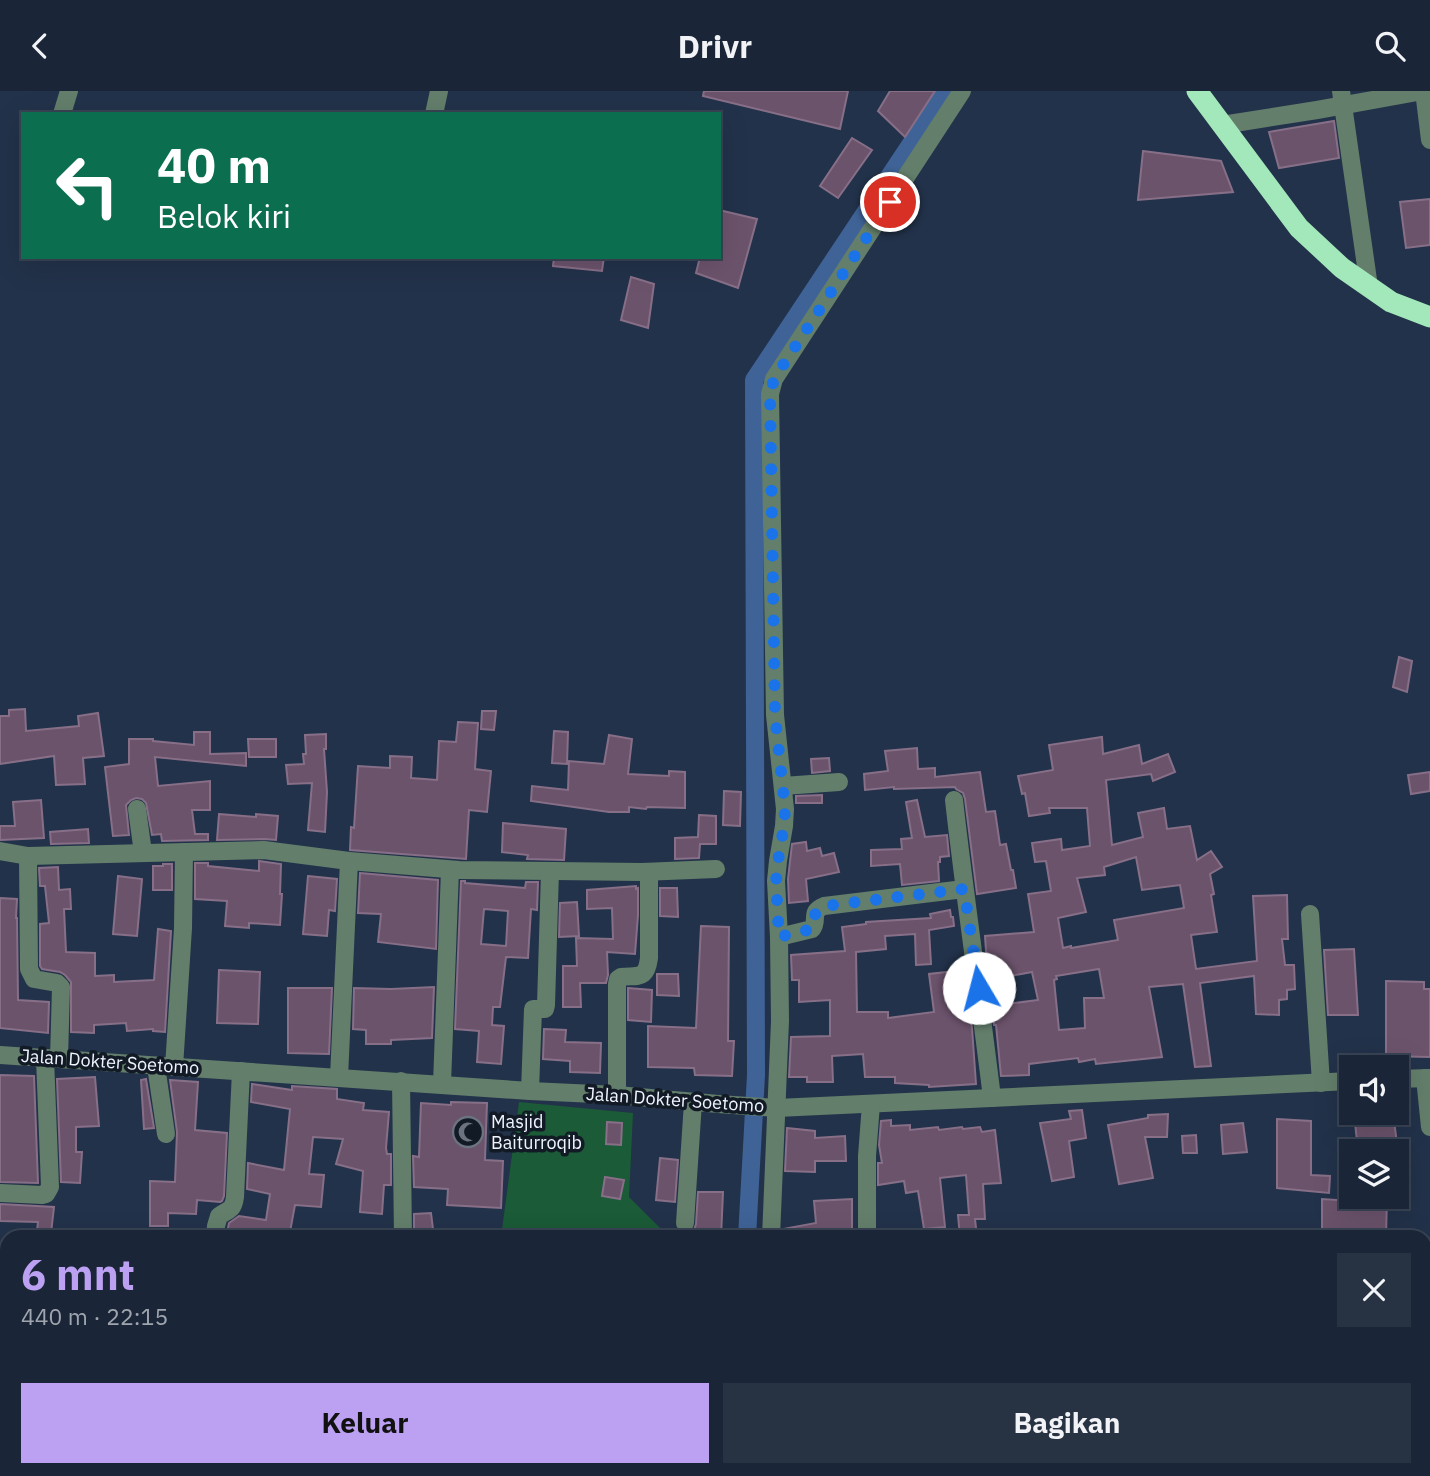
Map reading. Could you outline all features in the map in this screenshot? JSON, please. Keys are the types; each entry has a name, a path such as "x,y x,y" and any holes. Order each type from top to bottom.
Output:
{"highway":[{"path":"1197,91 1299,227 1342,268 1369,287 1391,302 1430,317"}],"street":[{"path":"63,112 69,91"},
{"path":"434,112 439,91"},
{"path":"771,1230 768,1108 780,1021 776,881 785,809 775,715 771,389 774,379 962,91"},
{"path":"1222,125 1342,98 1417,92 1430,140"},
{"path":"1342,98 1369,287"},
{"path":"782,786 839,782"},
{"path":"954,800 992,1098"},
{"path":"137,809 143,853"},
{"path":"0,851 28,856 264,850 450,870 649,872 716,869"},
{"path":"166,1134 165,1066 183,928 184,852"},
{"path":"0,1193 42,1195 50,1188 52,1059 61,987 57,983 34,979 29,969 28,856"},
{"path":"339,1077 349,861"},
{"path":"442,1084 450,870"},
{"path":"530,1091 533,1009 545,1009 546,1005 550,871"},
{"path":"617,1095 617,985 621,977 641,976 648,968 649,872"},
{"path":"779,937 812,929 818,908 824,906 964,889"},
{"path":"1310,914 1321,1083"},
{"name":"Jalan Dokter Soetomo","path":"0,1055 617,1095 768,1108 1339,1082"},
{"path":"216,1230 219,1216 234,1205 241,1071"},
{"path":"1409,1079 1428,1078 1430,1127"},
{"path":"401,1081 402,1230"},
{"path":"685,1223 693,1102"},
{"path":"867,1230 867,1156 871,1104"}],"green space":[{"path":"519,1102 633,1113 629,1197 662,1230 502,1230"}],"building":[{"path":"704,91 848,91 840,129 703,96"},
{"path":"890,91 935,91 905,137 878,111"},
{"path":"1334,121 1339,158 1279,168 1269,132"},
{"path":"852,138 872,150 838,198 820,186"},
{"path":"1143,151 1221,161 1233,192 1138,200"},
{"path":"1430,199 1430,245 1406,248 1400,202"},
{"path":"721,210 757,219 738,288 696,273 700,259 721,259"},
{"path":"554,259 604,259 602,271 553,266"},
{"path":"631,277 654,284 648,328 621,320"},
{"path":"1399,657 1412,661 1407,692 1393,687"},
{"path":"25,709 26,731 79,726 78,716 98,713 104,756 83,758 85,784 56,785 54,756 0,764 0,716 9,716 9,710"},
{"path":"482,711 496,711 494,730 481,729"},
{"path":"458,722 478,723 475,769 491,771 487,812 469,810 466,859 350,850 358,766 390,768 390,756 412,757 411,778 437,780 439,741 456,742"},
{"path":"554,731 568,732 567,764 552,763"},
{"path":"194,732 210,732 210,754 246,753 246,766 155,757 158,786 210,781 210,810 192,810 195,834 208,834 208,840 162,841 161,834 152,835 146,803 136,798 126,805 129,835 113,836 105,767 129,764 129,739 153,739 194,745"},
{"path":"326,734 325,832 308,830 312,783 288,784 286,765 304,764 305,735"},
{"path":"609,735 632,739 628,774 669,776 669,771 685,772 685,808 629,807 629,812 609,812 531,801 532,786 568,790 569,761 604,764"},
{"path":"1102,737 1103,754 1139,745 1142,764 1168,754 1175,772 1153,781 1151,774 1106,780 1112,845 1143,837 1138,813 1164,808 1167,829 1190,826 1197,860 1211,851 1222,867 1210,874 1217,932 1191,935 1196,969 1257,961 1253,896 1287,895 1288,939 1282,939 1285,965 1294,965 1295,989 1287,990 1287,999 1279,1000 1279,1015 1256,1014 1254,976 1200,983 1211,1066 1195,1067 1183,984 1149,987 1162,1057 1096,1064 1095,1059 1079,1062 1078,1058 1029,1064 1029,1075 1001,1076 992,1006 1038,1000 1032,972 988,980 985,936 1034,932 1028,894 1051,891 1046,861 1035,862 1032,843 1061,839 1062,850 1090,846 1087,808 1049,808 1050,813 1029,816 1025,793 1022,794 1018,776 1053,770 1049,745","holes":["1136,857 1142,890 1180,885 1184,908 1114,920 1118,940 1063,948 1058,918 1086,912 1077,878 1105,875 1104,867","1099,969 1104,998 1084,998 1085,1028 1059,1030 1054,980 1057,979 1056,976"]},
{"path":"248,739 276,739 276,757 249,757"},
{"path":"917,748 918,769 935,768 935,777 980,772 986,812 995,811 1000,845 1006,844 1016,888 977,894 965,799 963,793 955,787 865,790 864,774 888,771 885,751"},
{"path":"829,758 830,771 812,773 811,759"},
{"path":"1430,772 1430,791 1411,794 1408,775"},
{"path":"724,791 741,792 740,826 723,825"},
{"path":"822,795 822,803 796,803 796,796"},
{"path":"41,800 44,838 0,840 0,826 15,826 13,802"},
{"path":"917,800 925,837 947,835 949,856 940,857 938,862 939,881 902,885 900,864 871,866 871,850 902,849 901,839 912,838 906,802"},
{"path":"219,814 278,816 276,840 217,840"},
{"path":"699,815 716,816 716,844 700,844 699,858 675,859 675,838 698,837"},
{"path":"503,823 566,829 564,860 527,859 528,855 502,852"},
{"path":"88,829 89,843 51,844 50,832"},
{"path":"806,842 807,851 820,848 822,856 834,853 839,872 806,879 808,901 789,903 788,879 792,844"},
{"path":"259,861 281,864 280,925 249,923 249,928 225,926 227,901 195,899 195,863 259,871"},
{"path":"172,864 172,890 153,890 153,866"},
{"path":"58,867 59,890 70,889 71,909 64,909 66,952 95,953 95,976 114,975 114,982 154,980 158,929 171,931 165,1032 153,1029 127,1031 126,1023 94,1025 94,1033 71,1032 71,982 60,972 42,969 40,966 40,924 49,923 45,886 40,886 39,868"},
{"path":"360,873 438,880 436,949 378,942 381,914 358,913"},
{"path":"118,876 142,879 137,936 113,934"},
{"path":"308,876 337,879 335,911 329,910 327,936 303,934"},
{"path":"461,881 525,888 526,882 538,882 537,910 531,909 528,958 506,957 500,1007 493,1007 492,1025 504,1026 501,1064 477,1062 479,1031 455,1029","holes":["484,909 508,911 506,946 481,944"]},
{"path":"636,886 638,915 635,954 607,952 606,983 580,983 581,1007 563,1007 563,966 577,966 576,938 613,939 612,908 587,909 587,890"},
{"path":"660,888 677,888 678,917 660,916"},
{"path":"0,898 17,899 18,1000 49,1002 48,1033 0,1028"},
{"path":"577,902 579,936 559,937 560,903"},
{"path":"950,910 954,926 929,930 931,964 916,965 915,934 885,936 886,949 856,952 857,1012 888,1012 888,1018 934,1012 929,974 964,970 976,1084 929,1087 895,1083 895,1077 865,1077 863,1054 832,1056 833,1082 807,1082 807,1077 789,1077 791,1037 830,1036 830,1000 799,1002 799,980 792,980 791,955 845,951 842,927 866,922 931,918 930,914"},
{"path":"701,926 729,927 728,1041 734,1041 732,1076 695,1075 694,1068 648,1067 648,1026 696,1028"},
{"path":"1354,949 1358,1015 1328,1015 1324,950"},
{"path":"219,970 260,972 258,1024 217,1023"},
{"path":"657,974 678,974 679,996 657,995"},
{"path":"1386,981 1424,982 1424,989 1430,989 1430,1057 1386,1055"},
{"path":"434,987 432,1038 391,1040 391,1044 366,1044 366,1030 353,1029 354,988"},
{"path":"288,988 332,988 329,1054 288,1053"},
{"path":"628,988 652,990 651,1022 628,1020"},
{"path":"544,1029 566,1030 565,1042 601,1043 600,1073 570,1072 570,1061 543,1059"},
{"path":"0,1075 34,1076 38,1183 0,1182"},
{"path":"95,1077 99,1126 76,1127 76,1152 82,1152 80,1183 61,1182 57,1079"},
{"path":"146,1079 154,1128 144,1129 141,1080"},
{"path":"170,1080 198,1082 195,1130 227,1133 224,1196 220,1202 197,1200 196,1214 168,1213 168,1226 150,1226 150,1181 175,1182 177,1132"},
{"path":"252,1084 292,1090 292,1086 337,1089 337,1099 364,1103 363,1110 389,1112 386,1148 387,1154 391,1154 391,1185 384,1185 382,1214 360,1212 363,1171 336,1164 343,1139 313,1137 309,1174 324,1175 321,1207 295,1205 290,1230 228,1230 229,1223 239,1216 266,1220 270,1194 247,1189 248,1163 284,1170 290,1109 251,1102"},
{"name":"Masjid Baiturroqib","path":"451,1102 487,1103 485,1160 503,1161 501,1208 447,1205 448,1189 414,1187 413,1156 419,1157 421,1103 451,1105"},
{"path":"1082,1110 1086,1138 1069,1141 1074,1177 1052,1181 1040,1123 1071,1119 1069,1111"},
{"path":"1168,1114 1167,1137 1145,1137 1153,1178 1119,1184 1108,1125 1148,1118 1148,1115"},
{"path":"1277,1119 1311,1121 1311,1175 1330,1176 1329,1193 1277,1188"},
{"path":"891,1120 891,1126 910,1125 910,1130 980,1127 982,1132 995,1130 1001,1183 983,1184 985,1219 975,1219 976,1230 959,1230 958,1215 969,1215 966,1175 940,1178 945,1227 924,1229 918,1191 906,1193 904,1181 878,1185 878,1163 882,1163 879,1145 881,1121"},
{"path":"607,1122 622,1123 621,1145 606,1144"},
{"path":"1243,1123 1247,1152 1223,1154 1221,1125"},
{"path":"1355,1125 1395,1125 1396,1139 1357,1139"},
{"path":"787,1128 815,1131 815,1138 845,1136 846,1161 815,1161 815,1172 785,1171"},
{"path":"1196,1135 1197,1153 1183,1153 1182,1136"},
{"path":"660,1158 678,1160 675,1202 656,1200"},
{"path":"605,1177 624,1180 620,1199 602,1196"},
{"path":"698,1192 723,1192 721,1230 694,1230"},
{"path":"852,1199 852,1230 783,1230 816,1223 814,1201"},
{"path":"1322,1199 1339,1200 1339,1209 1387,1209 1386,1230 1322,1230"},
{"path":"0,1204 54,1207 51,1230 37,1230 38,1222 0,1221"},
{"path":"431,1213 433,1230 414,1230 414,1214"}],"waterway":[{"path":"747,1230 756,1075 754,380 946,91"}],"place":[{"name":"Masjid Baiturroqib","path":"468,1132"}],"route":[{"path":"890,202 774,379 770,394 775,715 785,809 776,881 779,937 812,929 818,908 824,906 964,889 979,988"}]}
